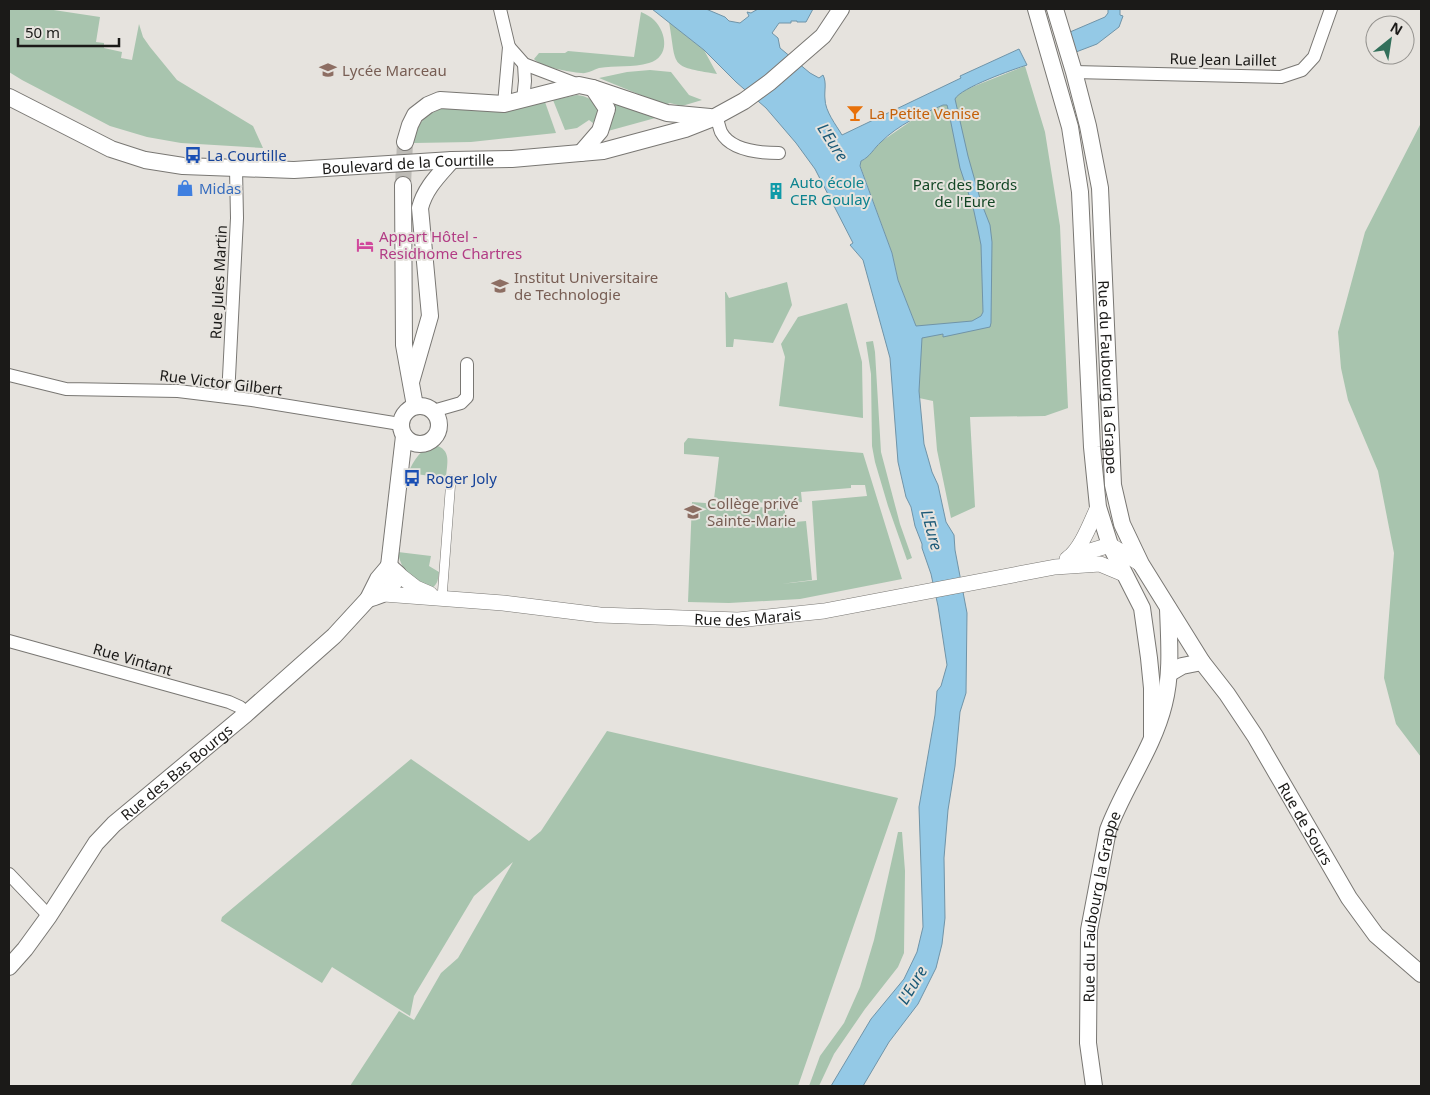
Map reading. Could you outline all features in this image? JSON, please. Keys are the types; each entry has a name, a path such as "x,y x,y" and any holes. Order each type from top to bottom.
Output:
{"main road":[{"name":"Boulevard de la Courtille","path":"799,58 827,9"},
{"name":"Boulevard de la Courtille","path":"9,97 119,152 145,160 182,166 294,170 452,160 512,159 603,151 685,129 714,117 744,101 799,58 823,36 841,9"},
{"name":"Rue du Faubourg la Grappe","path":"1036,9 1070,127 1080,192 1092,447 1098,507 1110,546 1142,608 1151,680 1152,736"},
{"name":"Rue du Faubourg la Grappe","path":"1055,9 1088,126 1100,188 1113,485 1122,524 1140,564 1168,608 1169,632 1170,673 1164,705 1148,746 1108,830 1089,930 1088,1043 1094,1086"},
{"path":"404,142 415,115 428,104 440,100 504,104 586,86 667,113 714,117"},
{"path":"581,153 600,131 607,109 586,86"},
{"path":"411,382 430,316 420,208 423,196 452,160"},
{"path":"403,185 404,345 416,406"},
{"path":"368,599 384,594 392,587 404,414 416,406 425,406 433,411 439,420 438,432 433,440 420,445 400,475"},
{"path":"402,430 411,442 420,445"},
{"name":"Rue des Bas Bourgs","path":"9,967 49,916 96,843 114,824 246,714 334,636 368,599 380,576 393,570"},
{"name":"Rue de Sours","path":"1142,608 1202,662"},
{"name":"Rue de Sours","path":"1168,608 1202,662 1255,736 1349,898 1376,934 1421,974"},
{"path":"1170,673 1182,666 1202,662"}],"street":[{"path":"500,9 509,47 504,104"},
{"name":"Rue Jean Laillet","path":"1074,72 1281,77 1302,70 1314,57 1331,9"},
{"path":"509,47 524,64 586,86"},
{"path":"523,100 524,64"},
{"path":"714,117 721,132 733,144 762,153 779,153"},
{"name":"Rue Jules Martin","path":"228,397 237,218 236,169"},
{"path":"433,411 461,403 467,398 467,364"},
{"name":"Rue Victor Gilbert","path":"9,375 66,389 178,390 228,397 402,430"},
{"path":"440,598 451,479"},
{"name":"Rue des Marais","path":"1070,558 1083,539 1098,507"},
{"path":"1100,564 1122,524"},
{"path":"1110,546 1140,564"},
{"name":"Rue des Marais","path":"1055,567 1070,558 1110,546"},
{"name":"Rue des Marais","path":"384,594 600,615 738,620 824,611 1055,567 1100,564 1124,574"},
{"name":"Rue des Marais","path":"393,570 416,588 440,598"},
{"name":"Rue Vintant","path":"9,641 228,702 240,707 246,714"},
{"path":"9,874 49,916"}],"green space":[{"path":"9,9 47,9 100,17 96,42 104,43 104,48 122,52 121,58 132,60 139,24 143,37 177,80 253,126 263,148 181,143 147,137 110,126 22,80 9,72"},
{"path":"641,12 654,20 662,31 664,38 663,50 656,60 637,65 599,68 583,73 549,67 534,59 539,53 565,53 568,51 634,57"},
{"path":"669,22 704,50 717,74 690,69 678,62 673,48"},
{"name":"Parc des Bords de l'Eure","path":"1025,66 1045,132 1060,226 1068,408 1045,416 970,417 975,507 951,518 937,450 933,401 919,398 916,326 898,280 892,253 860,165 861,161 882,141 911,121 943,105 967,89"},
{"path":"650,70 671,72 689,95 702,100 682,106 670,103 665,105 599,78 627,72"},
{"path":"577,95 588,98 595,104 597,108 596,117 593,123 589,120 577,128 565,130 553,100"},
{"path":"607,99 659,117 608,131"},
{"path":"545,102 556,133 471,142 414,143 419,125 426,117 443,108"},
{"path":"1421,123 1421,757 1396,724 1384,678 1394,553 1378,471 1348,400 1341,368 1338,332 1365,232"},
{"path":"787,282 792,305 773,343 734,339 733,347 726,347 725,292 729,298"},
{"path":"847,303 862,362 863,418 779,406 785,357 781,344 798,317"},
{"path":"873,341 881,452 900,524 912,558 907,560 888,506 872,446 871,374 866,342"},
{"path":"688,438 863,453 902,579 800,599 729,603 688,602 692,502 785,509 785,519 774,520 774,524 806,521 812,580 781,584 817,580 812,501 867,496 865,485 851,485 851,488 801,492 802,502 779,504 714,499 719,457 684,454 684,443"},
{"path":"435,445 444,450 446,454 446,478 408,473 418,455"},
{"path":"398,552 431,556 429,566 439,572 435,585 432,588 425,586 409,575 402,565"},
{"path":"607,731 898,798 798,1086 350,1086 399,1011 414,1020 441,973 458,958 513,862 474,896 414,996 410,1016 332,967 322,983 221,921 222,917 411,759 529,841 541,831"},
{"path":"898,832 902,832 905,871 904,953 898,967 865,1009 834,1054 819,1086 809,1086 820,1056 844,1023 860,987 874,940"}],"water":[{"name":"L'Eure","path":"652,9 706,9 725,17 729,21 740,23 749,16 747,12 751,13 758,9 813,9 806,22 791,21 791,23 779,23 772,33 778,38 780,48 810,73 819,78 823,75 825,81 825,104 842,135 1019,49 1027,65 977,84 955,99 968,156 981,202 990,225 992,242 991,323 990,327 943,337 943,334 922,338 919,391 924,444 938,485 946,522 954,535 967,613 966,693 960,712 955,766 948,810 944,858 945,918 942,944 936,968 918,1004 889,1042 863,1086 831,1086 871,1019 904,979 917,952 923,927 919,807 935,715 937,691 941,686 947,665 938,606 931,574 915,526 911,507 906,497 898,462 890,358 863,260 850,245 853,243 815,169 796,143 766,108 736,82 704,50","holes":["943,105 947,105 960,168 973,207 981,245 983,312 981,316 972,321 916,326 898,280 892,253 860,166 861,161 895,130 910,120"]},
{"path":"1108,9 1120,9 1120,15 1123,16 1119,27 1097,44 1076,52 1070,32 1105,17"}],"tunnel":[{"path":"403,185 405,142"}],"place":[{"name":"Lycée Marceau","path":"328,70"},
{"name":"La Petite Venise","path":"855,113"},
{"name":"La Courtille","path":"193,155"},
{"name":"Midas","path":"185,188"},
{"name":"Auto école CER Goulay","path":"776,191"},
{"name":"Appart Hôtel - Residhome Chartres","path":"365,245"},
{"name":"Institut Universitaire de Technologie","path":"500,286"},
{"name":"Roger Joly","path":"412,478"},
{"name":"Collège privé Sainte-Marie","path":"693,512"}]}
